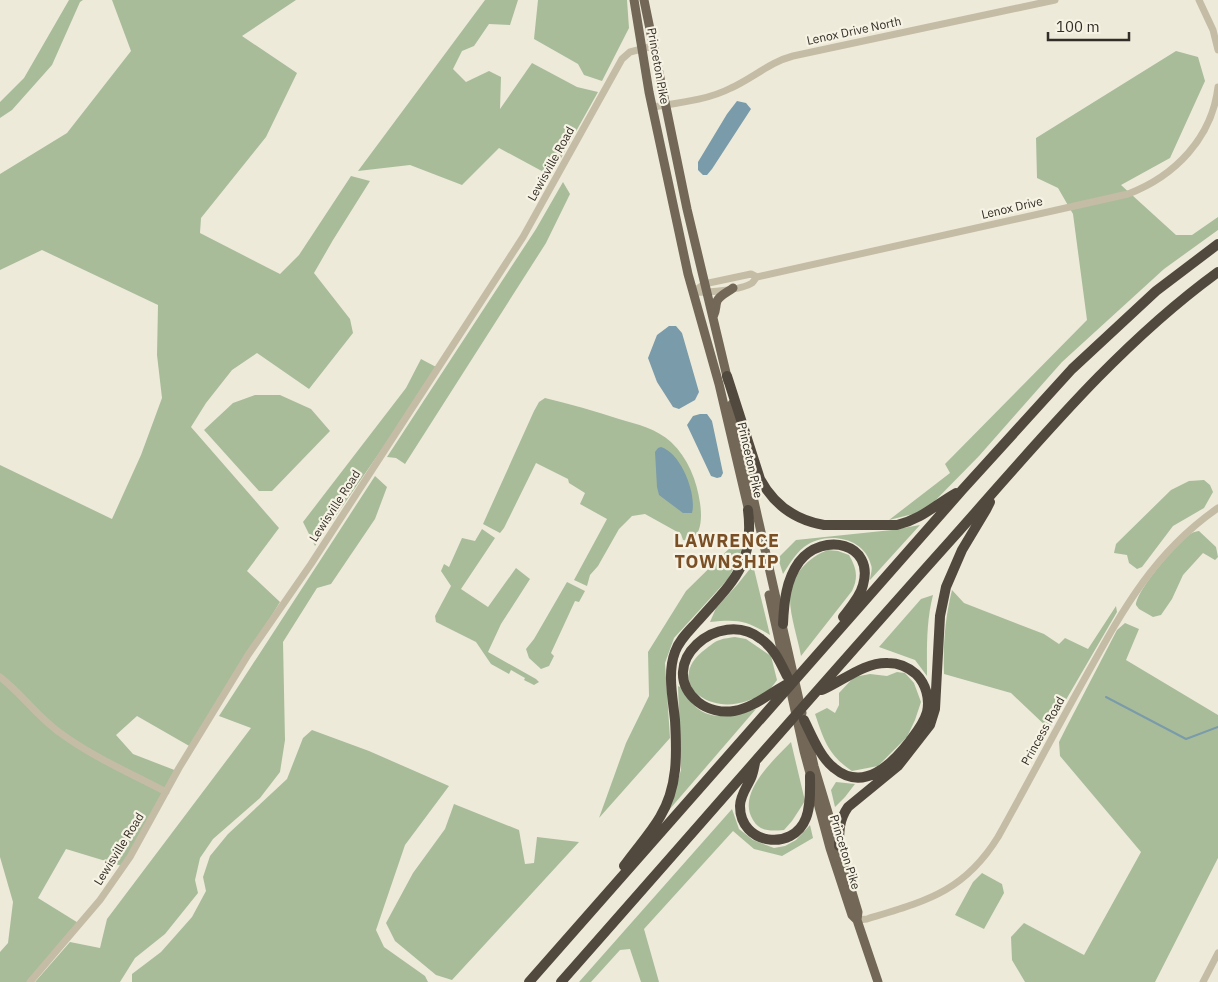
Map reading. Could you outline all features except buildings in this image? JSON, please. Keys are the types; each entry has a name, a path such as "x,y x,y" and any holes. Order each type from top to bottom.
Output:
{"highway":[{"path":"792,677 781,648 746,631 732,630 715,633 700,640 690,650 684,670 686,686 690,693 700,704 713,710 727,712 739,710 752,705 783,685 792,677 834,636 963,489 1072,369 1156,292 1218,244"},
{"path":"561,982 1040,439 1113,361 1159,318 1218,272"},
{"path":"727,376 760,478 771,496 779,504 804,520 824,525 897,525 928,512 963,489"},
{"path":"839,846 839,827 848,807 898,766 930,725 935,709 940,616 946,587 956,562 986,510 992,494"},
{"path":"619,881 624,865 660,817 673,784 677,756 671,672 674,653 683,638 732,582 742,566 750,537 748,510"},
{"path":"783,624 787,589 799,562 817,547 831,543 843,544 859,556 865,576 861,592 836,625 834,636"},
{"path":"804,720 811,749 839,772 853,777 860,777 874,774 892,761 915,735 926,716 928,704 926,690 919,678 909,668 895,663 888,662 874,665 848,675 818,691"},
{"path":"529,982 619,881 792,677"},
{"path":"756,761 752,777 742,795 740,808 746,826 756,836 763,839 776,841 788,838 799,830 808,810 810,776"}],"main road":[{"name":"Princeton Pike","path":"634,0 652,107 693,292 719,384 781,648 804,720"},
{"name":"Princeton Pike","path":"644,0 705,288 727,376 770,575 783,624 781,648"},
{"path":"712,317 717,310 717,301 720,297 734,288"},
{"name":"Princeton Pike","path":"792,677 858,912 857,920 878,982"},
{"name":"Princeton Pike","path":"811,749 810,776 814,784 830,848 844,893 852,915 857,920"}],"street":[{"name":"Lenox Drive North","path":"652,107 717,94 781,59 1028,3 1055,0"},
{"path":"1200,0 1215,24 1218,50"},
{"name":"Lewisville Road","path":"30,982 100,900 130,857 196,739 248,655 311,564 523,237 622,59 630,52 653,46"},
{"name":"Lenox Drive","path":"705,288 734,288 751,284 757,277 1118,196 1141,189 1164,176 1192,149 1200,138 1211,115 1218,87"},
{"name":"Lenox Drive","path":"693,292 751,274 757,277"},
{"name":"Princess Road","path":"857,920 867,919 929,899 956,884 984,858 998,837 1135,591 1173,545 1218,508"},
{"path":"0,677 40,717 59,732 102,759 166,792"},
{"path":"1203,982 1218,954"}],"green space":[{"path":"69,0 83,0 80,2 52,65 12,110 0,118 0,102 24,78"},
{"path":"112,0 296,0 242,36 297,73 266,137 201,218 200,233 280,274 299,255 351,176 370,181 314,273 350,319 353,333 309,389 257,353 232,370 206,403 191,427 279,528 247,571 280,602 191,747 137,716 116,735 133,754 177,771 122,866 66,849 38,898 80,924 30,982 0,982 0,952 8,943 13,902 0,857 0,465 112,519 141,455 162,398 157,355 158,305 42,250 0,270 0,174 67,133 131,51"},
{"path":"485,0 518,0 510,25 489,24 474,46 462,51 453,69 466,82 489,71 501,77 500,109 532,63 577,87 598,92 551,176 499,148 462,185 410,165 358,171"},
{"path":"538,0 627,0 629,28 602,81 584,75 578,64 534,39"},
{"path":"1176,51 1198,57 1205,81 1170,158 1121,185 1176,235 1192,235 1218,217 1218,230 1164,269 1062,362 979,456 925,511 889,520 950,473 945,464 1087,320 1073,214 1058,188 1037,178 1036,138"},
{"path":"563,182 570,194 546,243 405,464 396,458 387,457 536,229"},
{"path":"421,359 438,368 315,546 303,522 406,388"},
{"path":"255,395 280,395 311,409 330,431 272,491 259,491 204,430 233,403"},
{"path":"545,398 640,425 653,430 671,442 687,463 699,495 701,519 699,529 694,538 690,541 683,540 681,534 645,514 632,516 619,529 598,566 590,575 587,586 574,580 607,519 580,504 585,493 569,483 568,479 536,463 500,533 483,524 534,411 539,402"},
{"path":"375,476 387,487 375,519 331,584 317,588 283,642 285,740 280,772 260,798 213,839 200,858 195,880 198,893 165,934 135,958 120,982 35,982 70,942 100,948 107,919 251,728 219,716"},
{"path":"1204,480 1210,485 1213,492 1204,508 1173,526 1142,567 1137,569 1129,563 1127,555 1114,553 1116,544 1171,490 1189,481"},
{"path":"920,525 870,580 872,567 867,555 852,542 843,539 822,539 804,547 795,556 783,574 778,558 796,540 892,530"},
{"path":"482,529 495,538 461,589 488,607 516,568 530,579 501,624 488,652 536,679 539,682 534,685 511,670 509,674 491,664 476,642 436,622 435,616 451,586 441,571 444,564 449,567 462,538 475,541"},
{"path":"1199,531 1216,547 1218,557 1215,560 1203,553 1183,575 1172,599 1161,615 1153,617 1139,609 1136,605 1138,598 1159,566 1186,538 1192,533"},
{"path":"744,534 740,556 728,579 674,638 665,663 670,738 599,818 626,743 649,696 648,652 686,591"},
{"path":"828,550 849,555 855,568 855,581 852,591 801,656 791,613 790,599 793,583 796,576 807,563"},
{"path":"753,565 770,635 754,626 741,622 710,622 716,608"},
{"path":"567,582 585,591 579,602 575,601 551,653 554,656 549,666 541,669 529,658 526,649 534,639"},
{"path":"952,590 964,603 1044,634 1059,644 1065,638 1088,649 1116,606 1117,612 1049,729 1011,693 944,674 945,632"},
{"path":"933,595 928,625 927,676 915,660 879,647 921,599"},
{"path":"1125,623 1139,629 1126,660 1218,715 1218,858 1155,982 1025,982 1012,960 1011,937 1024,923 1084,955 1141,852 1060,756 1059,742 1117,630"},
{"path":"735,637 746,639 771,656 777,680 764,694 747,701 731,704 717,703 704,699 689,682 689,671 695,660 715,642"},
{"path":"897,672 905,673 914,683 921,702 915,720 907,737 878,766 852,771 832,753 824,739 815,714 827,708 835,713 839,705 839,693 854,677 870,674 887,676"},
{"path":"678,686 705,713 723,716 756,709 669,810 681,770"},
{"path":"312,730 369,751 449,786 405,845 376,930 384,947 425,976 428,982 132,982 132,974 161,952 192,917 206,891 203,877 210,856 228,834 287,779 303,738"},
{"path":"791,742 805,801 784,830 762,829 753,820 749,810 749,799 753,788 767,767"},
{"path":"836,782 855,784 835,807 831,790"},
{"path":"454,804 519,830 525,864 534,863 537,837 579,842 452,980 436,975 395,941 386,923 413,873 445,829"},
{"path":"732,809 739,829 753,840 774,848 785,846 796,840 810,825 813,838 782,856 754,849 733,831 644,929 659,982 641,982 630,949 620,950 591,982 579,982"},
{"path":"982,873 1002,884 1004,893 984,929 955,915 973,882"}],"water":[{"path":"737,101 746,103 751,109 712,169 707,175 703,175 698,170 698,162"},
{"path":"669,326 676,326 682,333 699,392 695,400 679,409 673,407 657,382 648,358 657,335"},
{"path":"707,414 712,421 723,473 721,477 711,476 687,425 693,416"},
{"path":"661,447 675,457 686,475 692,496 692,513 683,513 659,495 655,452"}],"waterway":[{"path":"1106,697 1186,739 1218,727"}],"district":[{"name":"LAWRENCE TOWNSHIP","path":"727,551"}]}
